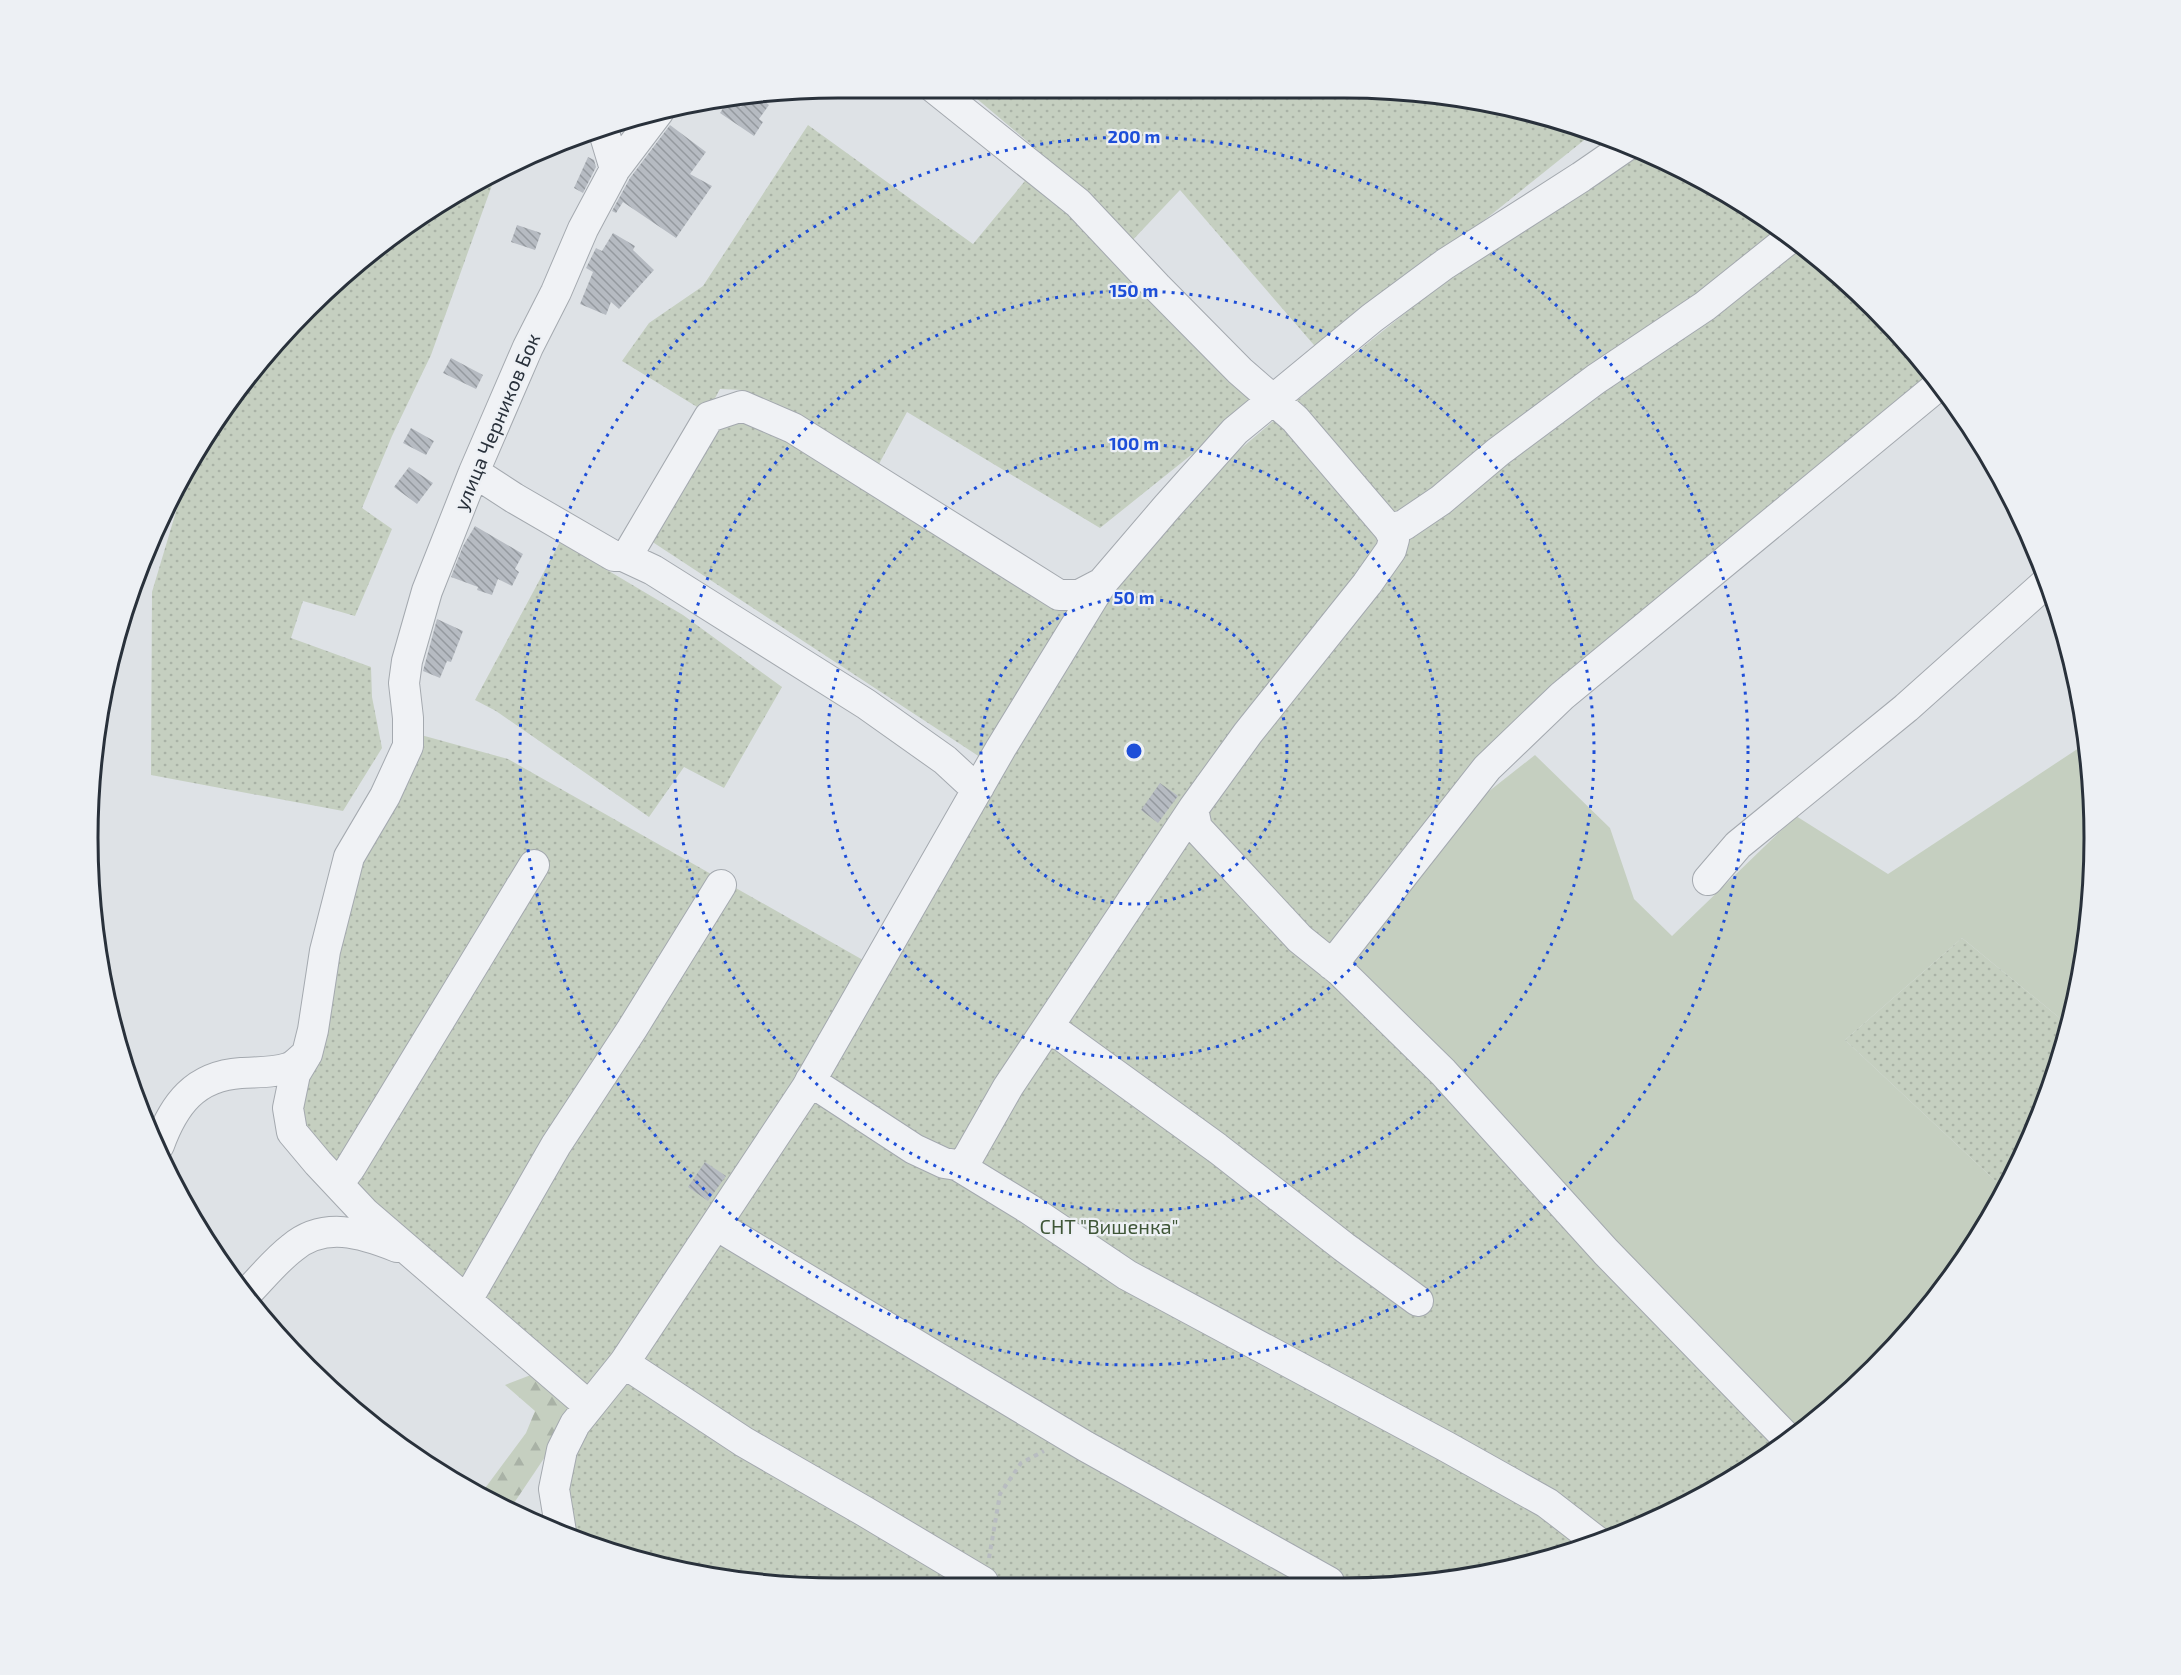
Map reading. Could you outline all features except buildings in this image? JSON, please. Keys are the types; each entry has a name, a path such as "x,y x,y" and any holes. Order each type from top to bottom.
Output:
{"street":[{"path":"947,98 1078,203 1240,371 1295,419 1389,529 1394,539 1391,550 1321,643 1248,733 1193,809 1008,1088 962,1168"},
{"name":"улица Черников Бок","path":"589,1406 364,1212 292,1131 288,1108 295,1074 307,1054 313,1030 325,951 349,857 385,796 408,746 404,683 407,661 427,591 474,472 528,347 556,292 583,229 615,169 651,122"},
{"path":"605,135 615,169"},
{"path":"560,1523 554,1489 562,1450 575,1424 624,1363 810,1081 979,787 1102,583 1235,431 1372,318 1445,264 1619,151"},
{"path":"1389,529 1404,525 1441,500 1498,452 1587,385 1705,306 1784,243"},
{"path":"1332,965 1487,768 1562,696 1934,391"},
{"path":"623,556 630,551 709,417 742,406 793,428 1059,595 1079,595 1102,583"},
{"path":"474,472 579,538 614,556 623,556 653,570 866,704 945,760 972,785 979,787"},
{"path":"1708,880 1738,845 1906,708 2040,588"},
{"path":"1193,809 1197,828 1231,867 1300,939 1332,965 1443,1072 1606,1252 1782,1433"},
{"path":"338,1184 350,1168 534,865"},
{"path":"466,1300 556,1145 632,1029 721,885"},
{"path":"1047,1030 1062,1036 1199,1135 1418,1301"},
{"path":"162,1138 166,1125 184,1098 206,1080 230,1074 289,1068 307,1054"},
{"path":"810,1081 914,1149 944,1163 957,1165 1029,1209 1127,1275 1547,1503 1589,1535"},
{"path":"716,1225 1085,1446 1322,1578"},
{"path":"251,1289 292,1248 308,1237 325,1232 345,1232 373,1238 412,1253"},
{"path":"624,1363 744,1442 864,1510 986,1572"}],"path":[{"path":"986,1572 1000,1494 1021,1463 1052,1446 1085,1446"}],"green space":[{"path":"976,98 1392,99 1488,112 1535,123 1586,139 1320,352 1180,190 1129,244 1034,147"},
{"path":"808,125 973,244 1034,170 1256,403 1100,528 907,412 879,464 742,390 720,389 707,413 622,361 649,323 703,286"},
{"name":"СНТ \"Вишенка\"","path":"1629,155 1714,197 1755,222 1794,250 1867,314 1940,400 1624,661 1527,747 1469,807 1348,963 1788,1429 1714,1478 1627,1521 1535,1552 1488,1563 1392,1576 1344,1578 838,1578 789,1576 693,1563 646,1552 567,1526 561,1492 596,1405 428,1260 312,1141 299,1115 357,858 421,735 508,759 870,964 986,761 648,539 733,394 1059,588 1078,588 1313,387 1480,253"},
{"path":"493,183 431,355 392,436 362,508 392,529 355,616 303,601 291,638 371,667 372,697 382,748 343,811 151,775 152,592 180,500 222,426 250,387 314,314 350,281 426,222"},
{"path":"560,542 683,615 782,687 724,788 684,767 649,817 496,711 475,700"},
{"path":"2078,749 2084,838 2082,886 2077,934 2060,1019 1962,938 1845,1040 1997,1183 1959,1249 1900,1325 1867,1361 1788,1429 1348,963 1469,807 1535,755 1610,828 1634,899 1672,936 1796,816 1888,874"},
{"path":"1962,938 2060,1019 2044,1075 2027,1121 1997,1183 1845,1040"},
{"path":"536,1373 573,1406 557,1439 514,1503 485,1488 526,1433 535,1411 505,1385"}]}
